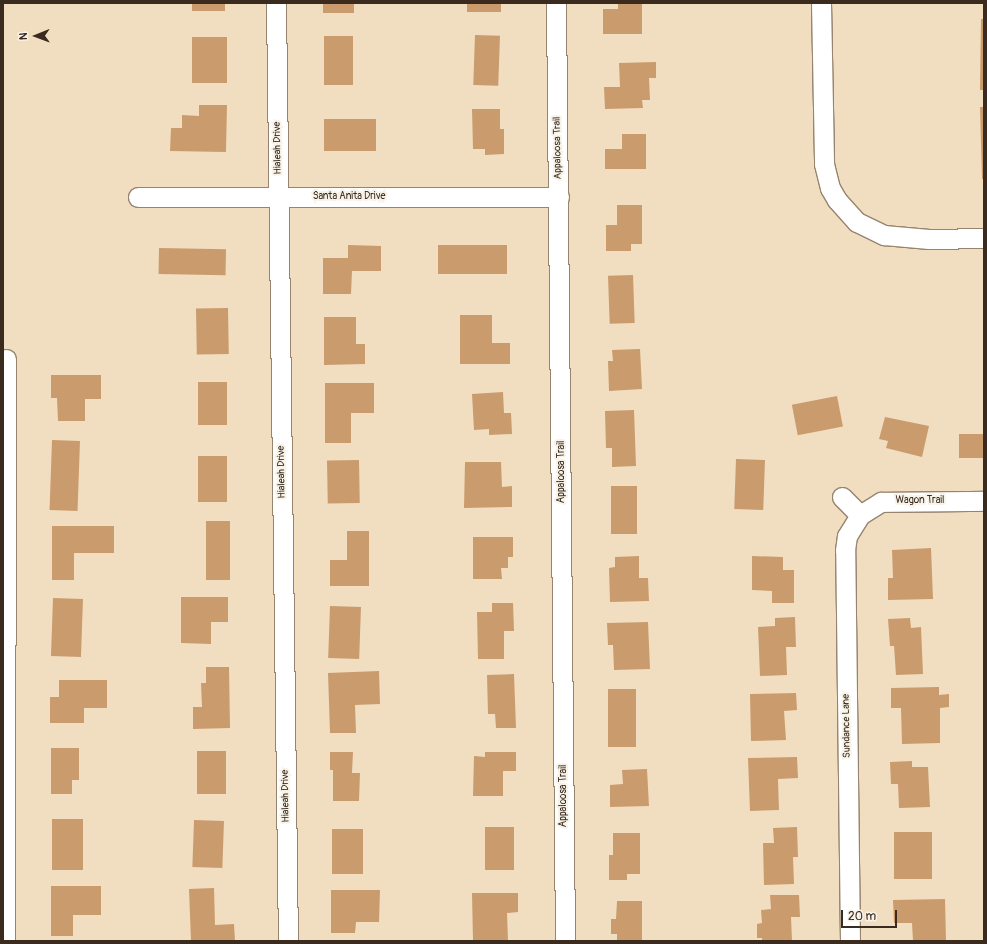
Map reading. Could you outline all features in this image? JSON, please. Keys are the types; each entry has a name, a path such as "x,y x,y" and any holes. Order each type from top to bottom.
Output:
{"street":[{"name":"Hialeah Drive","path":"276,3 288,941"},
{"name":"Appaloosa Trail","path":"556,3 566,941"},
{"path":"821,3 824,164 830,188 837,200 857,222 884,235 929,239 984,238"},
{"name":"Santa Anita Drive","path":"138,197 559,197"},
{"path":"5,941 4,505 6,359"},
{"path":"842,497 860,515"},
{"name":"Wagon Trail","path":"860,515 882,502 896,500 984,501"},
{"name":"Sundance Lane","path":"850,941 844,550 847,536 860,515"}],"building":[{"path":"192,3 225,3 225,11 192,11"},
{"path":"323,3 354,3 354,13 323,13"},
{"path":"467,3 501,3 501,12 467,12"},
{"path":"618,3 642,3 642,34 603,34 603,9 618,9"},
{"path":"981,19 984,19 984,90 980,90"},
{"path":"475,35 500,36 498,86 473,85"},
{"path":"324,36 353,36 353,85 324,85"},
{"path":"192,37 227,37 227,83 192,83"},
{"path":"656,62 656,78 649,78 650,100 642,100 643,108 605,109 604,87 620,87 619,63"},
{"path":"199,105 227,105 226,152 170,151 171,128 182,128 182,115 199,116"},
{"path":"980,107 984,107 984,179 982,179"},
{"path":"472,109 500,109 500,129 504,129 504,154 485,155 485,149 473,149"},
{"path":"324,119 376,119 376,151 324,151"},
{"path":"622,134 646,134 646,169 605,169 605,149 622,149"},
{"path":"617,205 642,205 642,244 631,244 631,251 606,251 606,225 617,225"},
{"path":"348,245 381,246 381,271 352,271 351,294 323,294 323,258 348,258"},
{"path":"438,245 507,245 507,274 438,274"},
{"path":"159,248 226,249 226,275 159,274"},
{"path":"633,275 635,323 610,324 608,276"},
{"path":"228,308 229,354 197,355 196,309"},
{"path":"460,315 492,315 492,343 510,343 510,364 460,364"},
{"path":"324,317 356,317 356,344 365,344 365,364 324,365"},
{"path":"640,349 642,389 609,391 608,361 613,361 612,350"},
{"path":"51,375 101,375 101,399 85,399 85,421 58,421 57,398 51,398"},
{"path":"198,382 227,382 227,425 198,425"},
{"path":"325,383 374,383 374,413 351,413 351,443 325,443"},
{"path":"503,392 504,413 511,413 512,434 489,435 489,429 474,430 472,394"},
{"path":"837,396 843,426 798,435 792,405"},
{"path":"634,410 636,466 612,467 612,448 606,448 605,411"},
{"path":"885,417 929,426 922,457 886,448 888,441 879,439"},
{"path":"959,434 984,434 984,458 959,458"},
{"path":"52,440 80,441 78,511 50,510"},
{"path":"198,456 227,456 227,502 198,502"},
{"path":"736,459 765,460 763,510 734,509"},
{"path":"359,460 360,503 328,504 327,461"},
{"path":"465,462 501,462 502,487 512,486 512,507 464,508"},
{"path":"611,486 637,486 637,534 611,534"},
{"path":"206,521 230,521 230,580 206,580"},
{"path":"52,526 114,526 114,553 74,553 74,580 52,580"},
{"path":"347,531 369,531 369,586 330,586 330,560 347,560"},
{"path":"473,537 513,537 513,557 508,557 508,568 501,568 502,579 473,579"},
{"path":"931,548 933,599 888,600 888,578 893,578 892,550"},
{"path":"639,556 639,578 648,578 649,601 610,602 609,568 615,567 615,557"},
{"path":"752,556 783,557 783,570 794,570 794,603 772,603 772,591 752,590"},
{"path":"181,597 228,597 228,622 211,622 211,644 181,643"},
{"path":"53,598 83,599 81,657 51,656"},
{"path":"492,603 513,603 514,631 504,631 504,659 478,659 477,612 492,612"},
{"path":"330,606 361,607 359,659 328,658"},
{"path":"795,617 796,647 786,647 787,675 760,676 758,627 775,626 775,618"},
{"path":"910,618 911,628 921,627 923,674 896,675 894,646 890,646 888,619"},
{"path":"648,622 650,669 614,670 613,645 608,645 607,623"},
{"path":"206,667 229,667 230,728 193,729 193,707 202,707 201,683 206,683"},
{"path":"379,671 380,704 355,705 356,733 330,733 328,673"},
{"path":"514,674 516,728 496,728 495,714 488,714 487,675"},
{"path":"59,680 107,680 107,708 84,708 84,723 50,723 50,697 59,697"},
{"path":"939,687 939,695 949,694 949,707 940,708 940,743 902,744 901,708 891,708 891,688"},
{"path":"608,689 636,689 636,747 608,747"},
{"path":"796,693 797,710 784,711 786,740 751,741 750,694"},
{"path":"51,748 79,748 79,780 72,780 72,794 51,794"},
{"path":"197,751 226,751 226,794 197,794"},
{"path":"330,752 353,752 352,773 360,773 359,801 333,801 333,770 330,770"},
{"path":"485,752 516,752 516,771 503,771 503,796 473,796 474,756 485,757"},
{"path":"797,757 798,778 778,779 779,810 750,811 748,758"},
{"path":"912,761 912,767 928,767 930,807 899,808 898,784 891,784 890,762"},
{"path":"647,769 649,806 610,807 610,785 623,784 622,770"},
{"path":"52,819 83,819 83,870 52,870"},
{"path":"194,820 224,821 222,868 192,867"},
{"path":"485,827 514,827 514,870 485,870"},
{"path":"797,827 798,857 793,857 794,884 764,885 763,843 774,843 773,828"},
{"path":"332,829 363,829 363,874 332,874"},
{"path":"894,832 932,832 932,879 894,879"},
{"path":"613,833 640,833 640,874 627,874 627,880 609,880 609,855 613,855"},
{"path":"51,886 101,886 101,915 73,915 73,936 51,936"},
{"path":"214,888 215,925 234,924 235,941 191,941 189,889"},
{"path":"331,890 380,890 379,922 356,922 355,933 331,933"},
{"path":"472,893 518,893 518,912 507,913 508,941 473,941"},
{"path":"770,895 799,895 800,917 791,917 792,941 762,941 762,938 757,938 757,924 762,923 761,910 771,909"},
{"path":"945,899 946,941 913,941 912,923 894,923 893,900"},
{"path":"617,901 642,901 642,941 617,941 617,934 611,934 611,919 616,919"}]}
